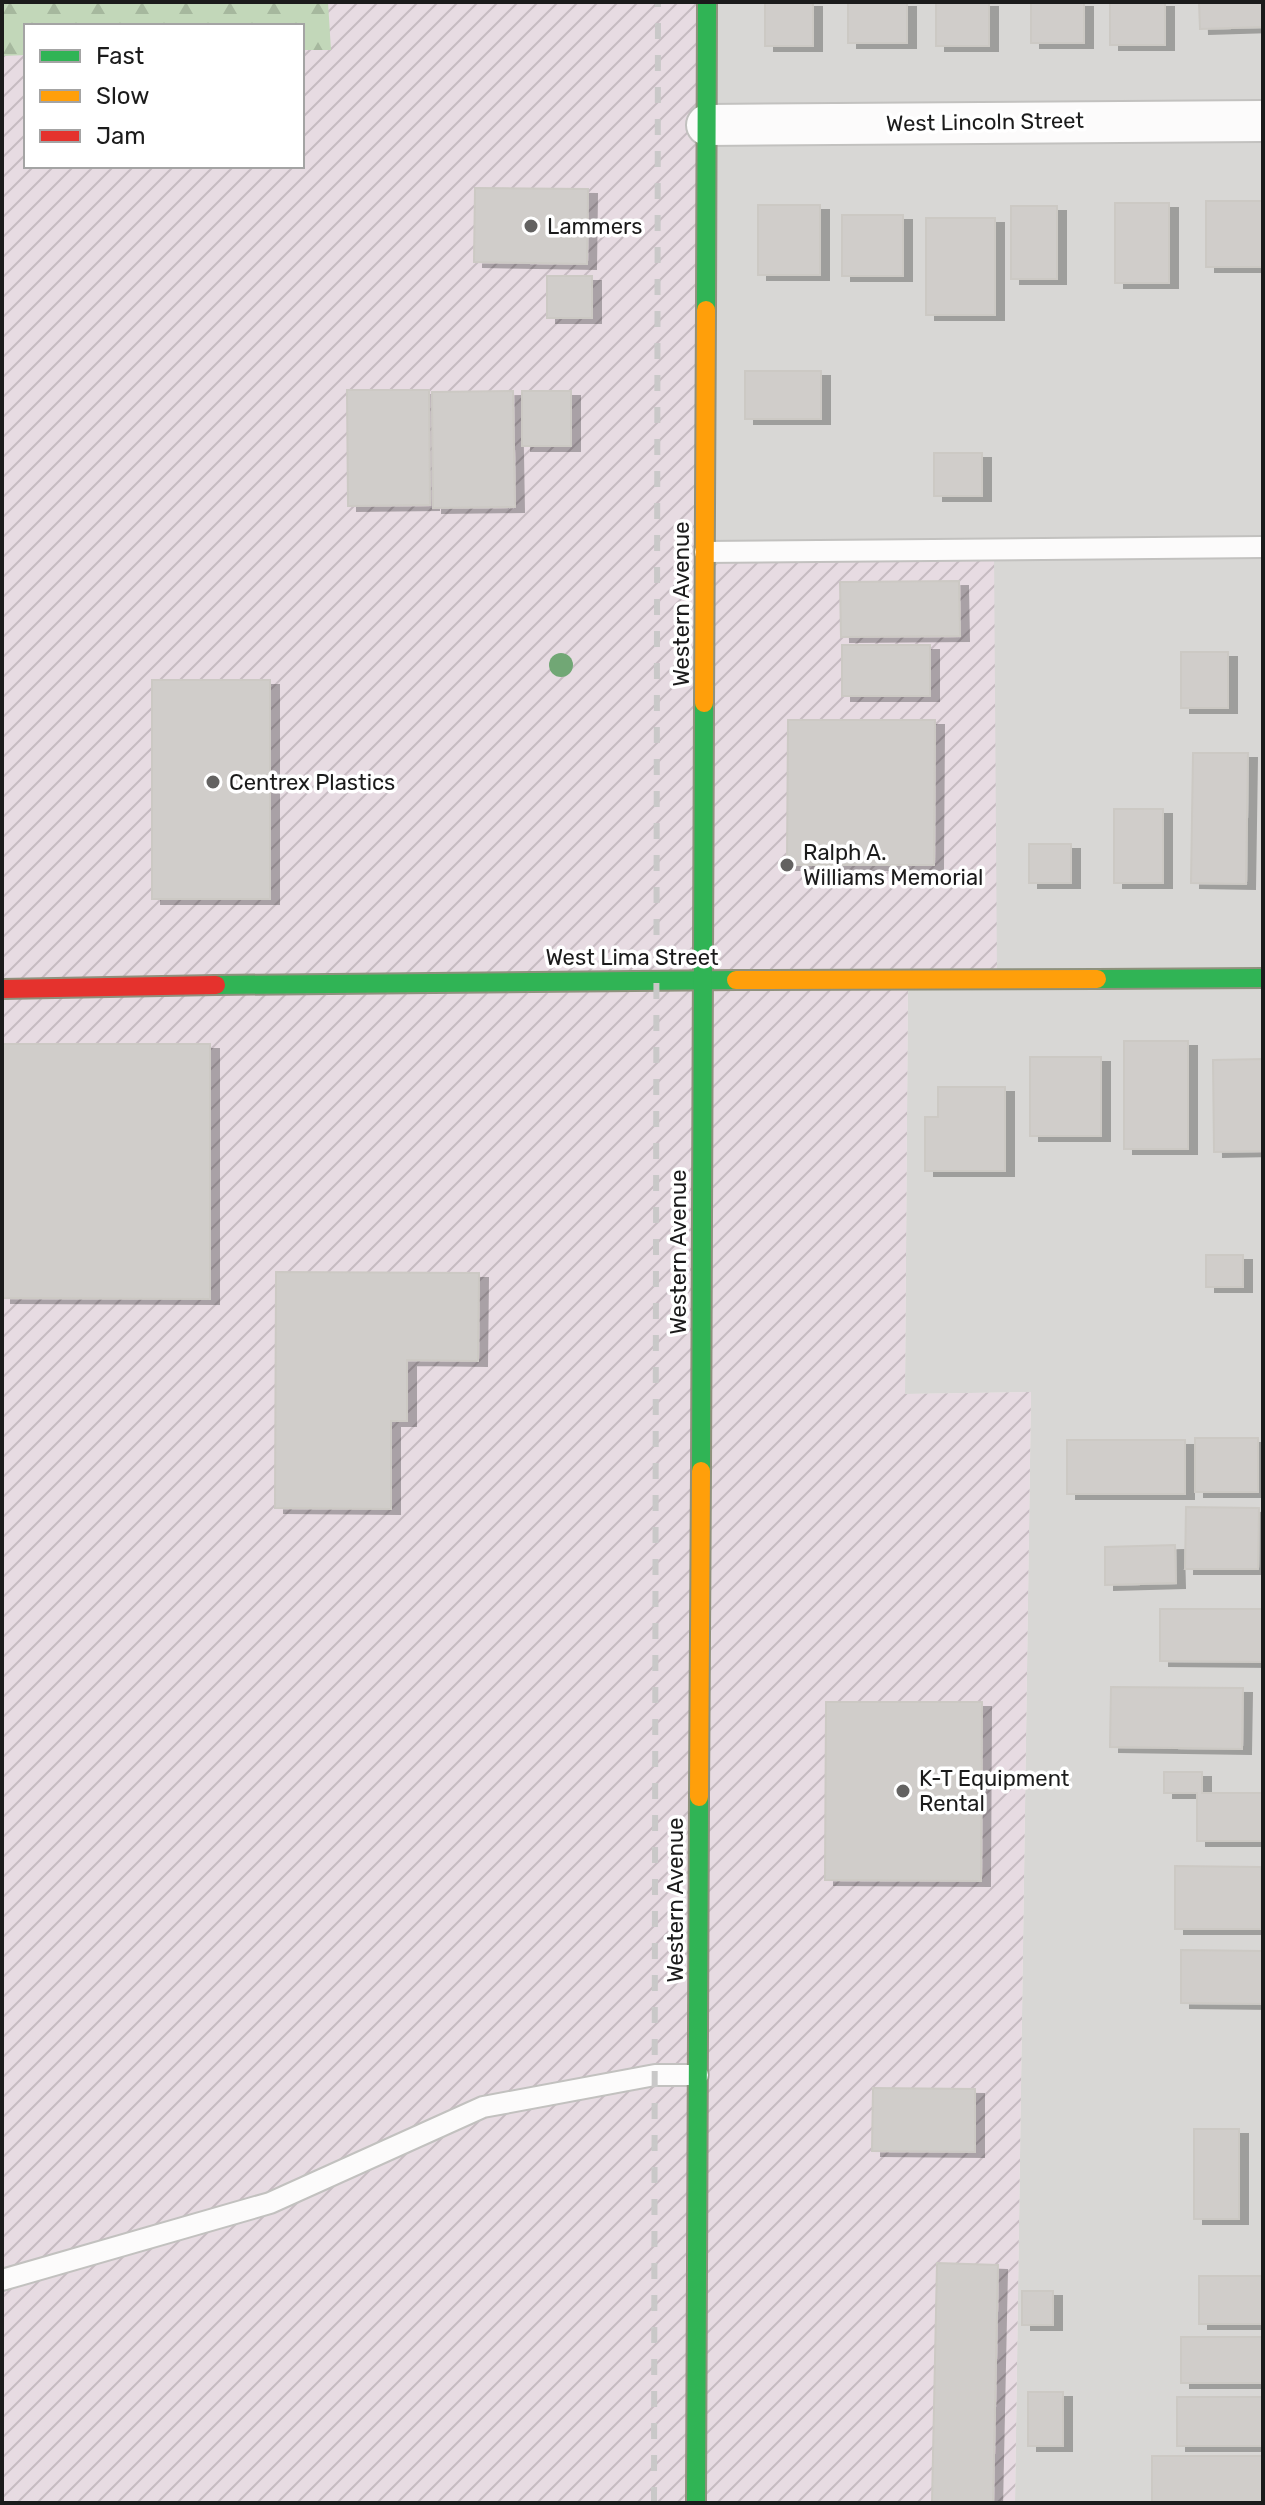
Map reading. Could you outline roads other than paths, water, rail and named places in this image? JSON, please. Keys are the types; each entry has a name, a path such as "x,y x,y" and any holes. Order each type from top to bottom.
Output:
{"main road":[{"name":"Western Avenue","path":"696,2503 707,2"},
{"name":"West Lima Street","path":"2,989 1263,978"}],"street":[{"name":"West Lincoln Street","path":"707,125 1263,121"}],"lane":[{"path":"705,552 1263,547"},
{"path":"2,2280 270,2203 483,2107 655,2075 698,2075"}],"railway":[{"path":"654,2503 658,2"}],"place":[{"name":"Lammers","path":"531,226"},
{"name":"Centrex Plastics","path":"213,782"},
{"name":"Ralph A. Williams Memorial","path":"787,865"},
{"name":"K-T Equipment Rental","path":"903,1791"}]}
